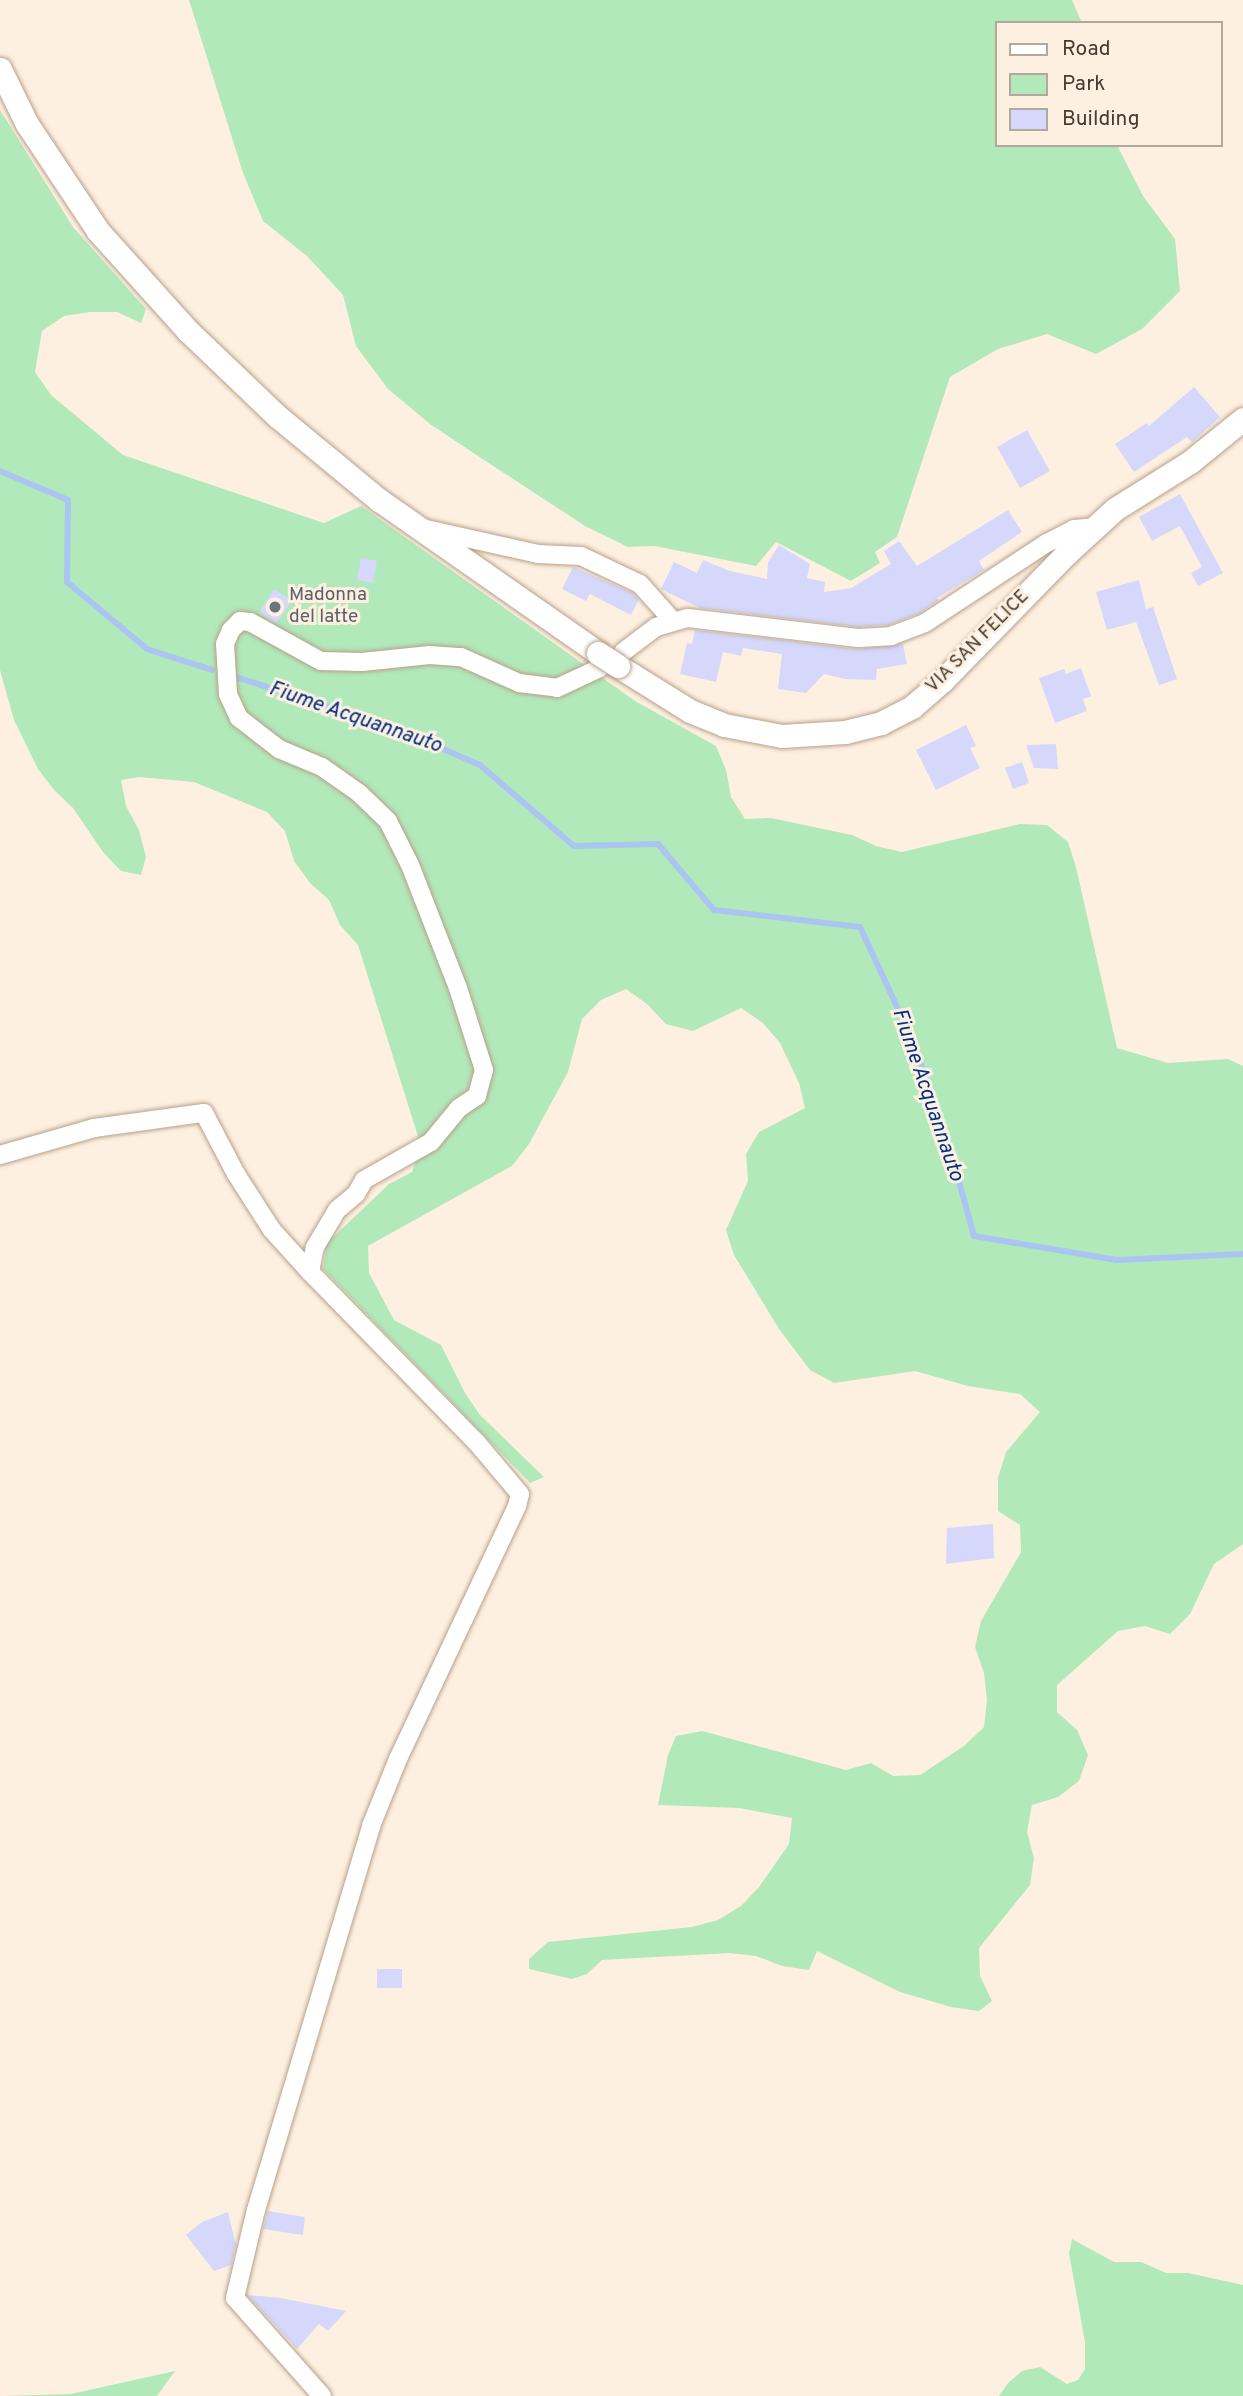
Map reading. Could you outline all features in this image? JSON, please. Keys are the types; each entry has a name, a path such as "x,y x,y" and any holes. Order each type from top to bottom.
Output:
{"street":[{"name":"VIA SAN FELICE","path":"0,69 27,124 98,231 188,331 277,416 419,527 610,660 690,711 724,725 782,736 845,732 881,723 912,707 943,680 1115,509 1190,462 1243,419"},
{"path":"419,527 538,554 581,556 640,584 673,621"},
{"path":"310,1272 315,1247 337,1210 356,1194 364,1180 431,1142 459,1108 477,1096 484,1070 458,988 410,865 388,821 359,793 322,766 279,749 239,718 228,694 223,659 231,630 240,621 250,622 321,661 362,663 430,655 461,657 519,682 556,688 610,660 656,627 688,618 858,638 891,636 925,623 1047,543 1074,529 1097,527"},
{"path":"0,1155 94,1128 204,1113 236,1174 272,1230 353,1319 477,1443 520,1494 517,1506 398,1759 371,1826 256,2210 235,2298 321,2396"}],"green space":[{"path":"189,0 1072,0 1081,21 995,21 995,147 1118,147 1143,196 1175,239 1180,291 1142,329 1096,354 1047,334 998,349 950,377 897,537 875,552 880,563 851,581 776,542 756,566 655,546 628,547 585,526 430,424 388,389 356,346 343,295 307,256 263,221 243,173"},
{"path":"0,110 73,227 146,309 141,323 117,312 64,316 42,331 35,372 51,395 123,455 324,523 361,506 635,701 716,746 726,770 731,797 745,819 771,818 852,835 876,846 902,852 1020,824 1047,825 1068,842 1076,867 1117,1048 1168,1063 1228,1059 1243,1066 1243,1544 1214,1564 1190,1614 1170,1634 1145,1626 1118,1631 1057,1685 1057,1712 1077,1730 1088,1755 1079,1781 1058,1797 1032,1805 1027,1832 1034,1858 1030,1885 979,1948 980,1976 992,2001 979,2011 951,2007 900,1992 817,1951 809,1970 782,1966 756,1956 729,1953 602,1960 587,1974 572,1979 529,1969 529,1959 548,1942 692,1927 718,1920 741,1906 759,1887 789,1844 792,1818 739,1808 658,1805 668,1755 676,1736 702,1731 846,1770 871,1763 893,1776 920,1775 964,1746 984,1727 987,1700 984,1673 975,1647 981,1621 1021,1552 1020,1525 998,1511 998,1478 1006,1452 1040,1412 1020,1394 968,1386 915,1371 834,1383 810,1370 779,1329 734,1255 726,1230 748,1181 746,1154 759,1132 805,1108 799,1083 780,1043 763,1023 741,1008 693,1031 666,1024 647,1004 626,989 601,1000 582,1019 568,1072 529,1144 512,1166 368,1246 369,1273 394,1320 441,1345 465,1393 480,1415 544,1477 530,1483 323,1269 327,1243 389,1184 412,1172 421,1146 358,945 340,925 329,900 310,883 294,861 285,831 267,812 194,782 139,777 121,780 126,806 139,830 146,857 141,875 121,871 103,852 73,808 54,790 38,769 14,720 0,670"},
{"path":"1072,2239 1114,2262 1141,2262 1166,2273 1188,2273 1243,2285 1243,2396 999,2396 1008,2383 1022,2371 1040,2367 1067,2384 1078,2380 1085,2369 1085,2342 1069,2253"},
{"path":"175,2371 157,2396 3,2396 71,2394"}],"building":[{"path":"1194,387 1220,417 1192,442 1187,437 1134,472 1115,444 1147,423 1149,426"},
{"path":"1027,430 1050,471 1020,488 997,447"},
{"path":"1180,494 1223,573 1198,586 1191,573 1202,567 1180,526 1152,541 1139,517"},
{"path":"1008,510 1022,532 979,561 984,570 937,598 939,600 920,613 889,625 858,627 700,608 661,589 674,562 697,573 703,560 730,571 767,579 768,562 779,545 810,564 807,578 825,582 824,592 851,588 891,564 884,551 899,541 917,566"},
{"path":"361,558 377,561 373,583 357,580"},
{"path":"573,567 633,593 639,599 631,615 590,594 586,601 562,589"},
{"path":"1139,580 1146,609 1153,607 1177,679 1159,685 1136,622 1107,630 1096,592"},
{"name":"Madonna del latte","path":"274,589 292,601 276,623 259,613"},
{"path":"695,630 857,649 903,644 907,664 877,669 876,680 845,679 824,674 806,693 778,689 782,654 743,648 741,656 723,652 716,682 680,674 687,643 692,644"},
{"path":"1081,668 1091,696 1083,699 1087,711 1055,723 1039,678 1064,669 1066,674"},
{"path":"966,725 976,746 970,748 980,768 936,790 916,750"},
{"path":"1056,744 1058,769 1034,768 1026,745"},
{"path":"1022,762 1029,783 1013,789 1005,768"},
{"path":"993,1524 994,1558 946,1564 947,1528"},
{"path":"377,1969 402,1969 402,1988 377,1988"},
{"path":"268,2211 305,2217 303,2235 263,2229"},
{"path":"228,2212 236,2245 231,2265 214,2271 186,2235 202,2222"},
{"path":"247,2295 281,2298 346,2311 328,2331 319,2324 297,2349"}],"waterway":[{"name":"Fiume Acquannauto","path":"0,471 68,500 67,582 147,649 212,670"},
{"name":"Fiume Acquannauto","path":"236,677 390,726 480,765 574,846 658,844 714,910 860,927 913,1041 953,1160 974,1236 1117,1260 1243,1254"}],"place":[{"name":"Madonna del latte","path":"275,607"}]}
